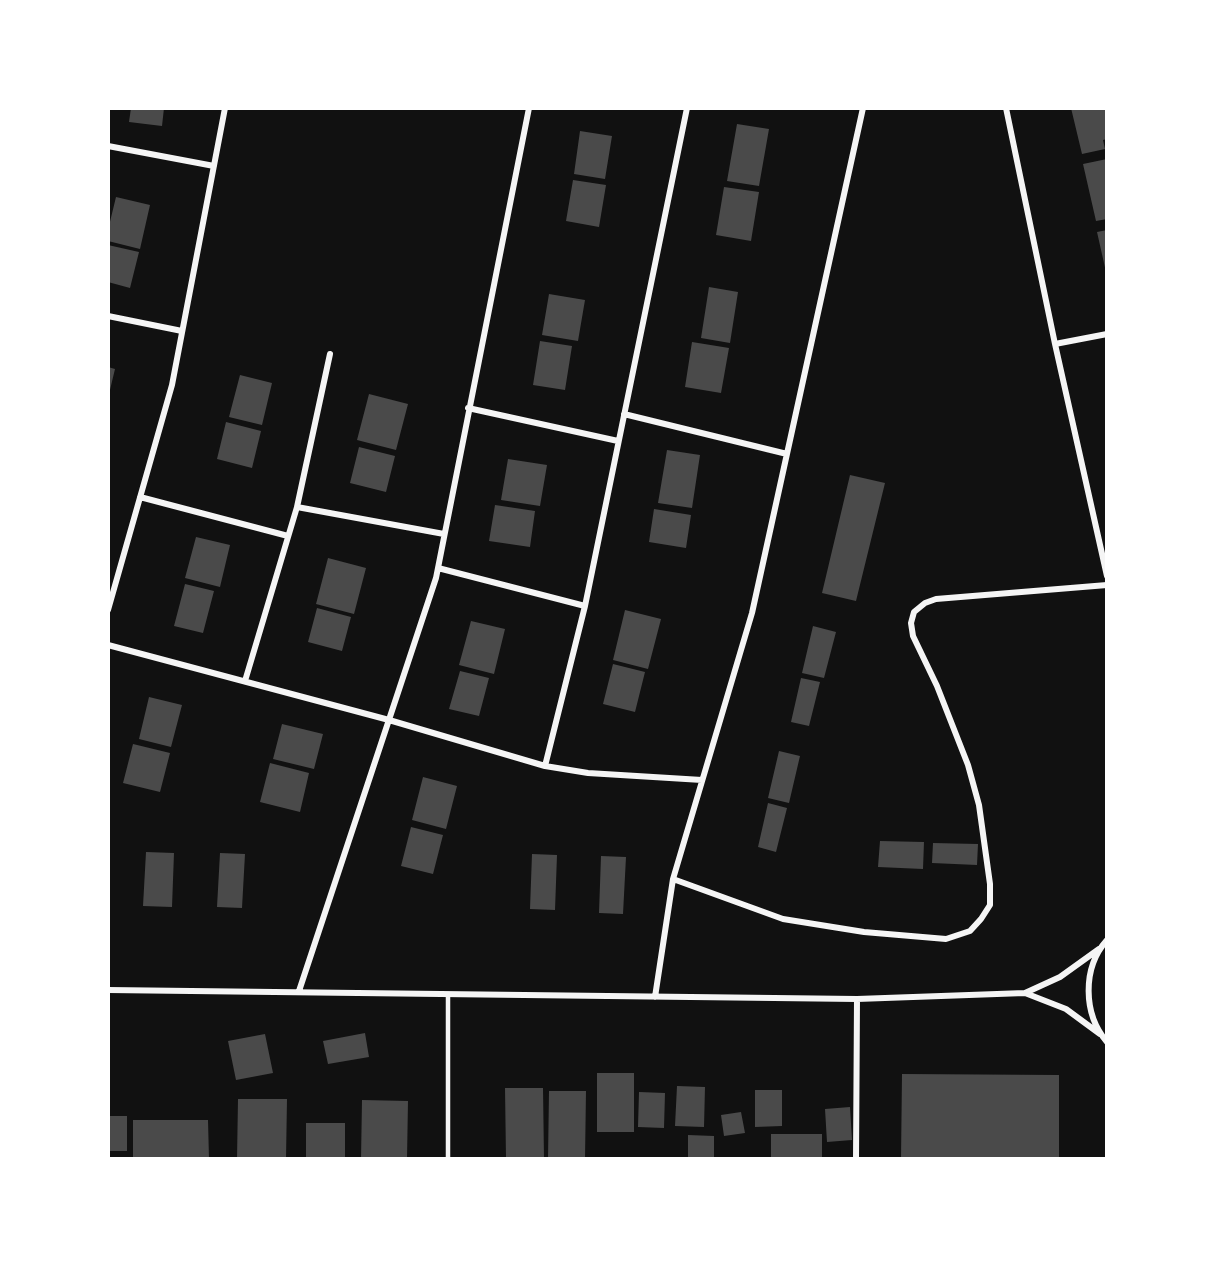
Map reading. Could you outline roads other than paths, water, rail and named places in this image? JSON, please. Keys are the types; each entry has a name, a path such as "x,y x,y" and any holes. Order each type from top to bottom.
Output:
{"street":[{"path":"108,610 172,384 225,108"},
{"path":"299,991 438,568 529,108"},
{"path":"545,766 585,606 687,108"},
{"path":"656,997 673,879 752,613 863,108"},
{"path":"1006,108 1055,344 1107,576"},
{"path":"108,146 214,166"},
{"path":"108,316 182,331"},
{"path":"1055,344 1107,334"},
{"path":"245,681 297,507 330,354"},
{"path":"468,408 618,441"},
{"path":"624,414 787,454"},
{"path":"140,497 288,536"},
{"path":"297,507 444,534"},
{"path":"438,568 585,606"},
{"path":"673,879 783,919 864,932 946,939 970,931 990,905 990,884 980,806 968,765 945,706 913,636 911,623 914,612 925,603 936,599 1107,585"},
{"path":"108,645 389,720 545,766 588,773 702,780"},
{"path":"108,990 857,999 1025,993 1060,977 1107,940"},
{"path":"1100,1034 1091,1013 1088,990 1092,968 1101,947"},
{"path":"1025,993 1066,1009 1100,1034 1107,1042"},
{"path":"856,1159 857,999"}],"lane":[{"path":"448,994 448,1159"}]}
